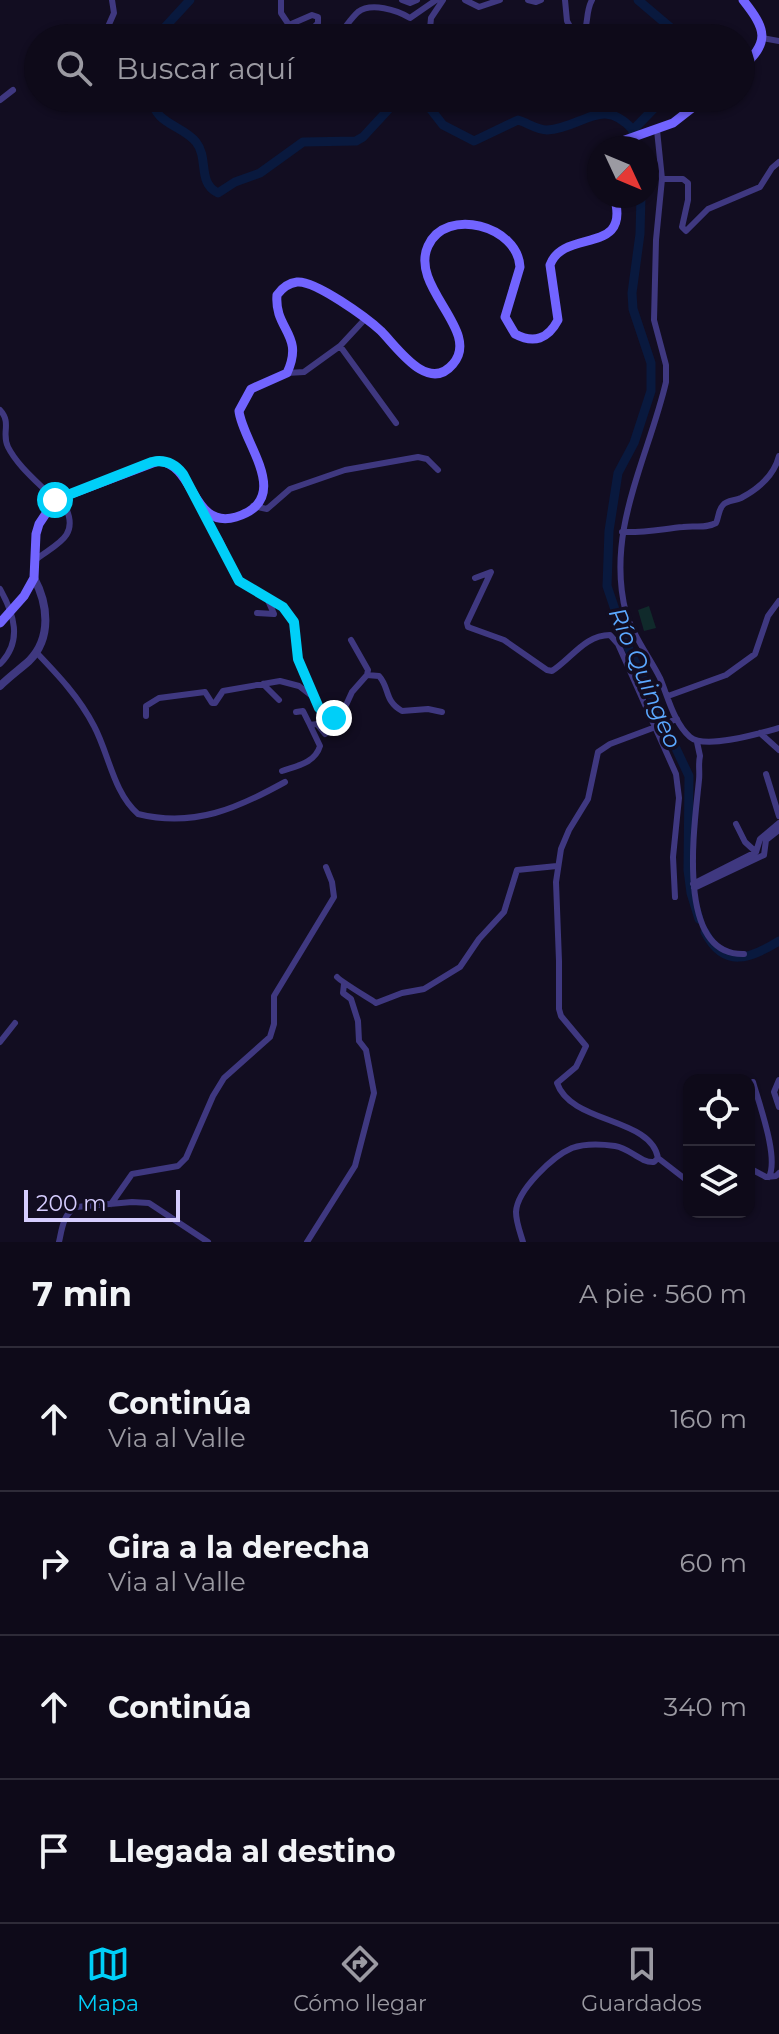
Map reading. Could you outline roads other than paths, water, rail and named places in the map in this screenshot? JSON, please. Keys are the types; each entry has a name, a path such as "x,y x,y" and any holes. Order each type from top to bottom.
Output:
{"main road":[{"path":"743,0 759,21 762,38 755,53"},
{"path":"637,136 673,123 687,112"},
{"path":"0,623 24,596 34,578 36,534 55,500 158,461 171,463 180,469 198,503 221,518 236,517 253,506 264,485 263,471 242,428 240,405 258,383 287,373 295,352 277,311 277,295 283,288 294,282 307,283 366,318 423,371 436,373 450,368 460,353 459,338 426,275 424,260 430,242 439,232 450,226 473,224 504,239 513,247 520,260 519,274 506,311 508,325 520,337 534,339 552,331 558,314 551,274 553,258 570,246 611,231 616,208"}],"street":[{"path":"109,24 114,13 112,0"},
{"path":"281,0 281,13 288,24"},
{"path":"402,0 410,3 417,0"},
{"path":"350,24 364,9 393,11 410,18 436,0"},
{"path":"430,24 443,0"},
{"path":"465,0 479,7 500,0"},
{"path":"528,0 541,0"},
{"path":"565,0 569,24"},
{"path":"585,24 586,11 592,0"},
{"path":"291,24 312,15 318,17 317,24"},
{"path":"762,38 779,41"},
{"path":"0,100 13,90"},
{"path":"655,130 662,179 656,240 654,320 666,365 666,382 628,500 622,532 627,614 668,696 675,720 690,737 697,742 714,742 779,728"},
{"path":"662,179 683,179 688,183 682,227 686,231 708,209 760,187 779,162"},
{"path":"287,373 304,372 340,346 366,318"},
{"path":"340,346 396,423"},
{"path":"0,410 7,420 7,446 55,500"},
{"path":"622,532 653,533 686,526 712,525 726,502 740,498 767,480 779,456"},
{"path":"253,506 267,509 290,489 345,470 418,457 427,459 438,470"},
{"path":"198,503 239,581 283,607 294,622 298,659 322,714 329,719 341,716 352,692 367,675 368,670 351,640"},
{"path":"35,560 70,532 72,521 66,508"},
{"path":"475,578 491,572 467,623 471,629 504,640 552,671 586,641 610,635 618,644 657,726 677,781 679,798 673,857 675,897"},
{"path":"0,686 36,652 45,634 43,596 34,578"},
{"path":"0,589 15,618 12,645 0,664"},
{"path":"257,613 274,614 266,595"},
{"path":"668,696 726,675 755,654 768,616 779,601"},
{"path":"36,652 69,687 87,712 116,782 138,814 167,819 212,815 243,804 285,782"},
{"path":"367,675 379,676 384,680 388,698 397,709 442,712"},
{"path":"146,716 146,706 159,698 205,692 215,703 223,691 263,684 290,683 317,700"},
{"path":"263,684 279,700"},
{"path":"282,771 309,761 320,750 303,711 296,712"},
{"path":"310,725 317,724 325,734 329,719"},
{"path":"675,720 610,744 598,752 588,799 569,830 557,866 559,1009 561,1016 586,1046 576,1067 557,1083 566,1099 640,1135 653,1146 658,1158 683,1177"},
{"path":"760,733 779,750"},
{"path":"697,742 700,777 693,886 709,937 734,954 744,954"},
{"path":"766,774 779,816"},
{"path":"693,886 756,852 760,839 779,823"},
{"path":"736,824 745,842 756,852"},
{"path":"693,886 764,855 766,840 779,830"},
{"path":"337,977 376,1003 436,983 460,967 479,939 504,912 517,870 557,866"},
{"path":"111,1204 132,1174 178,1166 186,1158 224,1078 270,1037 274,1024 274,996 334,897 326,867"},
{"path":"307,1242 355,1166 374,1093 366,1050 359,1041 358,1021 351,999 343,993 344,984"},
{"path":"0,1042 15,1023"},
{"path":"779,1080 774,1092 779,1107"},
{"path":"755,1089 769,1136 773,1170 769,1177"},
{"path":"523,1242 517,1221 518,1202 543,1169 570,1149 596,1144 619,1146 646,1162 654,1162 658,1158"},
{"path":"755,1171 769,1177 779,1173"},
{"path":"59,1242 69,1211 76,1207 149,1203 208,1242"}],"waterway":[{"name":"Río Quingeo","path":"168,24 190,0"},
{"path":"638,0 666,24"},
{"name":"Río Quingeo","path":"157,112 196,142 202,155 205,177 218,193 235,182 260,173 303,142 356,141 386,112"},
{"name":"Río Quingeo","path":"433,112 443,125 474,141 518,120 547,130 602,114 622,120 633,130 633,136"},
{"path":"633,130 650,112"},
{"name":"Río Quingeo","path":"641,208 632,293 633,309 651,363 651,391 634,443 618,473 609,531 607,586 627,645 689,776 688,870 699,919"},
{"name":"Río Quingeo","path":"705,932 712,944 729,956 748,956 779,941"}]}
